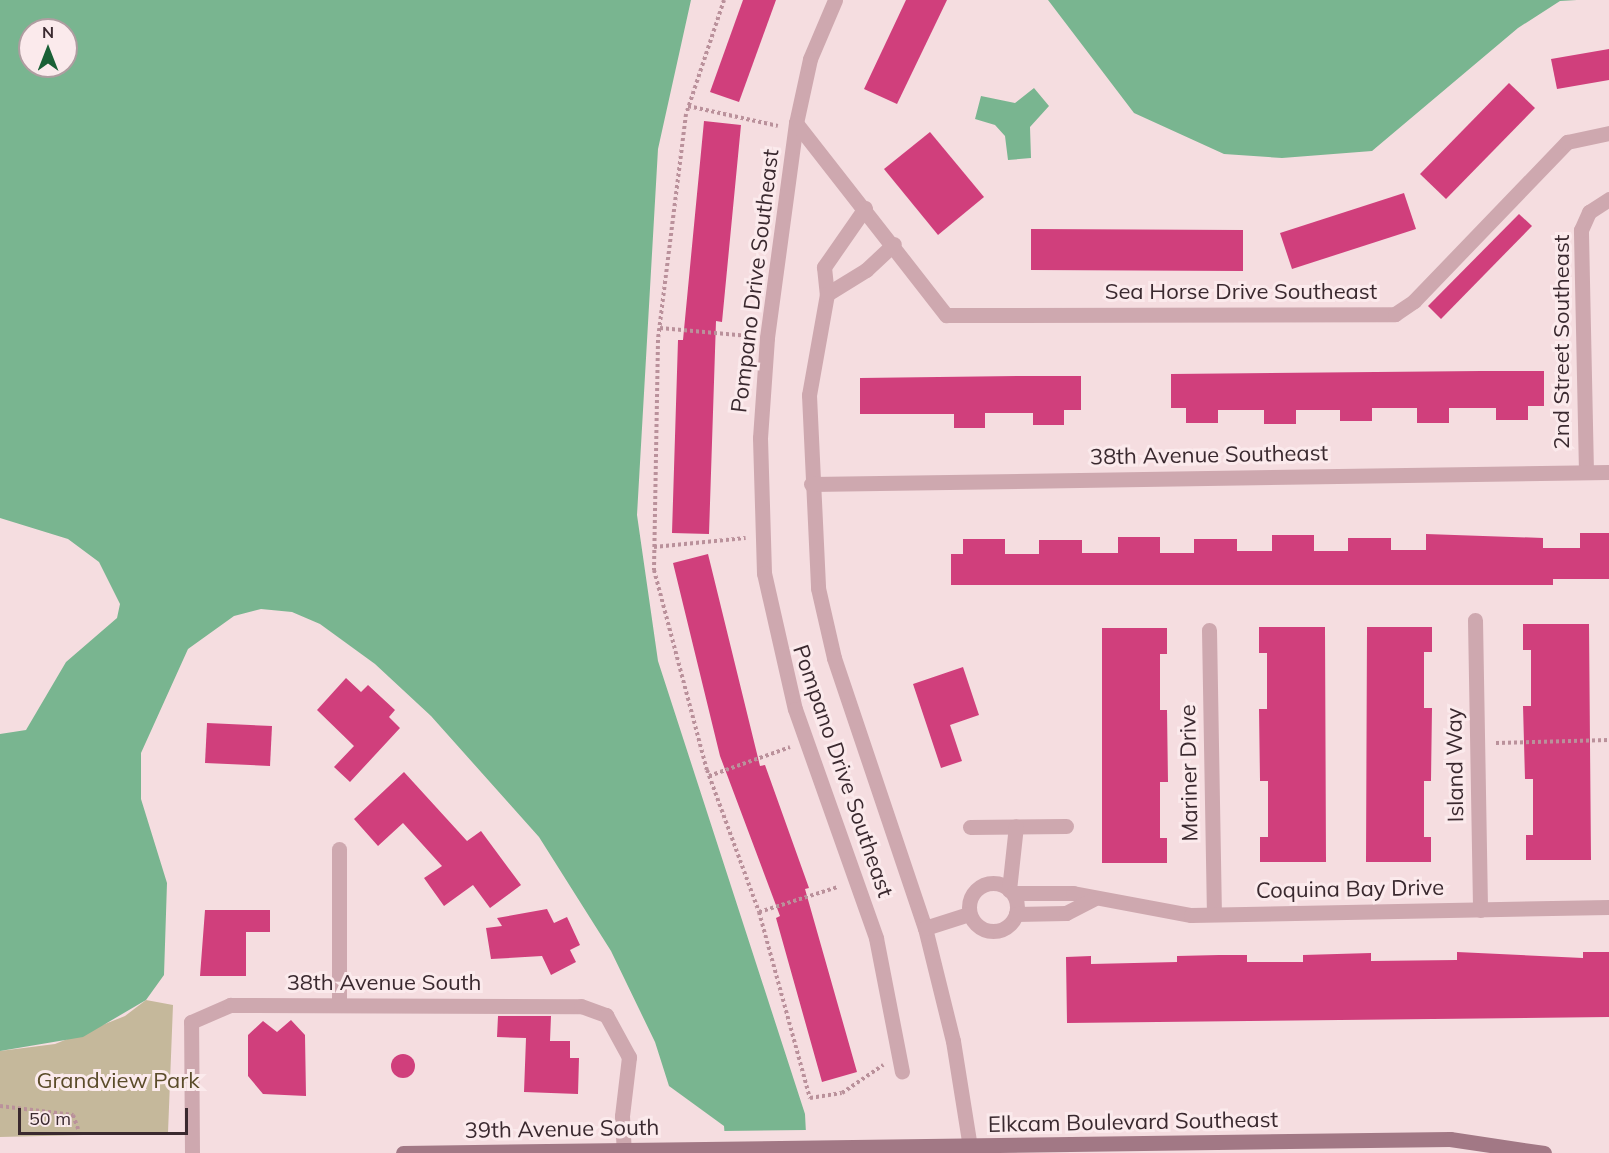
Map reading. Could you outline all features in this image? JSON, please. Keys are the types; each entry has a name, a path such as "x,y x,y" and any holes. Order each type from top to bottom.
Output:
{"street":[{"name":"Pompano Drive Southeast","path":"835,0 810,59 796,126 767,338 762,536 777,646 807,741 857,882 890,993 902,1072"},
{"name":"Pompano Drive Southeast","path":"796,126 880,227"},
{"name":"Sea Horse Drive Southeast","path":"880,227 946,315 1395,314 1414,301 1567,142 1609,133"},
{"name":"2nd Street Southeast","path":"1586,472 1581,230 1589,212 1609,199"},
{"name":"Pompano Drive Southeast","path":"865,208 824,267 827,294 809,395 811,484 818,588 834,658 925,928 953,1041 970,1150"},
{"path":"827,294 866,270 894,244"},
{"name":"38th Avenue Southeast","path":"811,484 1609,472"},
{"name":"Island Way","path":"1475,620 1480,910"},
{"name":"Mariner Drive","path":"1209,630 1214,914"},
{"path":"925,928 969,914 989,931 1009,926 1016,914 1011,892 1016,826"},
{"path":"970,827 1066,826"},
{"path":"339,849 339,1005"},
{"name":"Coquina Bay Drive","path":"969,914 970,899 980,888 993,883 1011,892 1073,893 1094,899 1214,914 1609,908"},
{"path":"1016,914 1066,913 1094,899"},
{"name":"38th Avenue South","path":"192,1153 191,1022 230,1005 581,1006 606,1015 629,1057 624,1152"},
{"name":"Elkcam Boulevard Southeast","path":"722,1150 1248,1148 1450,1139 1544,1153"},
{"name":"39th Avenue South","path":"403,1153 722,1150"}],"path":[{"path":"724,0 688,106 660,328 654,570 709,776 759,912 810,1098 842,1094 899,1054"},
{"path":"688,106 796,126"},
{"path":"660,328 767,338"},
{"path":"654,547 762,536"},
{"path":"1477,743 1609,740"},
{"path":"709,776 807,741"},
{"path":"759,912 857,882"},
{"path":"0,1106 73,1116 78,1129"}],"green space":[{"name":"Grandview Park","path":"146,1000 173,1005 168,1133 0,1137 0,1051 55,1044 125,1016"}],"shaded area":[{"path":"0,0 691,0 658,149 637,515 658,661 805,1114 807,1153 726,1153 724,1126 669,1086 655,1042 611,951 539,837 431,716 375,664 320,624 292,612 261,609 234,616 188,649 141,753 141,799 167,883 164,975 146,1000 83,1037 0,1051 0,734 26,730 66,662 117,618 120,604 99,562 68,539 0,518"},
{"path":"1048,0 1577,0 1560,1 1518,28 1372,151 1282,158 1224,154 1134,113"},
{"path":"1034,88 1049,106 1030,127 1031,158 1008,160 1005,136 995,125 975,119 981,96 1015,103"}],"pier":[{"path":"807,1130 807,1153 723,1153 722,1131"}],"building":[{"path":"743,0 776,0 739,102 710,92"},
{"path":"906,0 947,0 897,104 864,89"},
{"path":"1609,49 1609,80 1557,89 1551,59"},
{"path":"1509,83 1535,108 1446,199 1420,174"},
{"path":"704,121 741,125 722,322 716,321 709,534 672,533 678,340 683,340"},
{"path":"930,132 984,197 938,235 884,169"},
{"path":"1404,193 1416,229 1292,269 1280,233"},
{"path":"1519,214 1532,226 1441,319 1428,306"},
{"path":"1031,229 1243,230 1243,271 1031,270"},
{"path":"1544,371 1544,406 1528,406 1528,420 1496,420 1496,408 1449,408 1449,423 1417,423 1417,408 1372,408 1372,421 1340,421 1340,410 1296,410 1296,424 1264,424 1264,410 1218,410 1218,423 1186,423 1186,408 1171,408 1171,374"},
{"path":"1081,376 1081,410 1064,410 1064,425 1033,425 1033,413 985,413 985,428 954,428 954,414 860,414 860,378"},
{"path":"1580,533 1609,533 1609,579 1553,579 1553,585 951,585 951,554 963,554 963,539 1005,539 1005,554 1039,554 1039,540 1082,540 1082,553 1118,553 1118,537 1160,537 1160,553 1194,553 1194,539 1237,539 1237,551 1272,551 1272,535 1314,535 1314,551 1348,551 1348,538 1391,538 1391,550 1426,550 1426,534 1543,538 1543,548 1580,548"},
{"path":"708,554 760,766 765,765 809,888 805,889 857,1072 822,1082 776,918 780,916 720,756 673,563"},
{"path":"1523,624 1589,624 1591,860 1526,860 1526,835 1533,835 1533,779 1525,779 1523,706 1531,706 1531,650 1523,650"},
{"path":"1259,627 1325,627 1326,862 1260,862 1260,837 1268,837 1268,781 1260,781 1259,709 1267,709 1267,653 1259,653"},
{"path":"1367,627 1432,627 1432,652 1424,652 1424,708 1432,708 1431,781 1424,781 1424,837 1431,837 1431,862 1366,862"},
{"path":"1102,628 1167,628 1167,654 1160,654 1160,710 1167,710 1168,782 1160,782 1160,838 1167,838 1167,863 1102,863"},
{"path":"963,667 979,715 950,725 962,761 941,768 913,684"},
{"path":"346,678 361,692 368,685 395,710 389,717 400,728 350,782 334,767 354,746 317,710"},
{"path":"207,723 272,726 270,766 205,763"},
{"path":"404,772 467,841 481,831 521,885 490,908 473,885 444,906 424,878 442,866 403,823 378,846 354,819"},
{"path":"547,909 554,923 567,917 580,945 570,950 576,962 551,975 542,956 491,959 486,928 502,926 497,918"},
{"path":"205,910 270,910 270,932 246,932 246,976 200,976"},
{"path":"1457,952 1583,958 1583,952 1609,952 1609,1017 1067,1023 1066,957 1091,956 1091,964 1177,962 1177,956 1219,955 1247,955 1247,962 1303,962 1303,955 1371,953 1371,961 1457,960"},
{"path":"498,1016 551,1016 550,1041 570,1041 570,1058 579,1058 578,1094 524,1092 526,1038 497,1037"},
{"path":"291,1020 305,1035 306,1096 263,1094 248,1076 248,1035 263,1021 277,1032"},
{"path":"403,1054 412,1057 415,1066 412,1075 403,1078 394,1075 391,1066 394,1057"}]}
